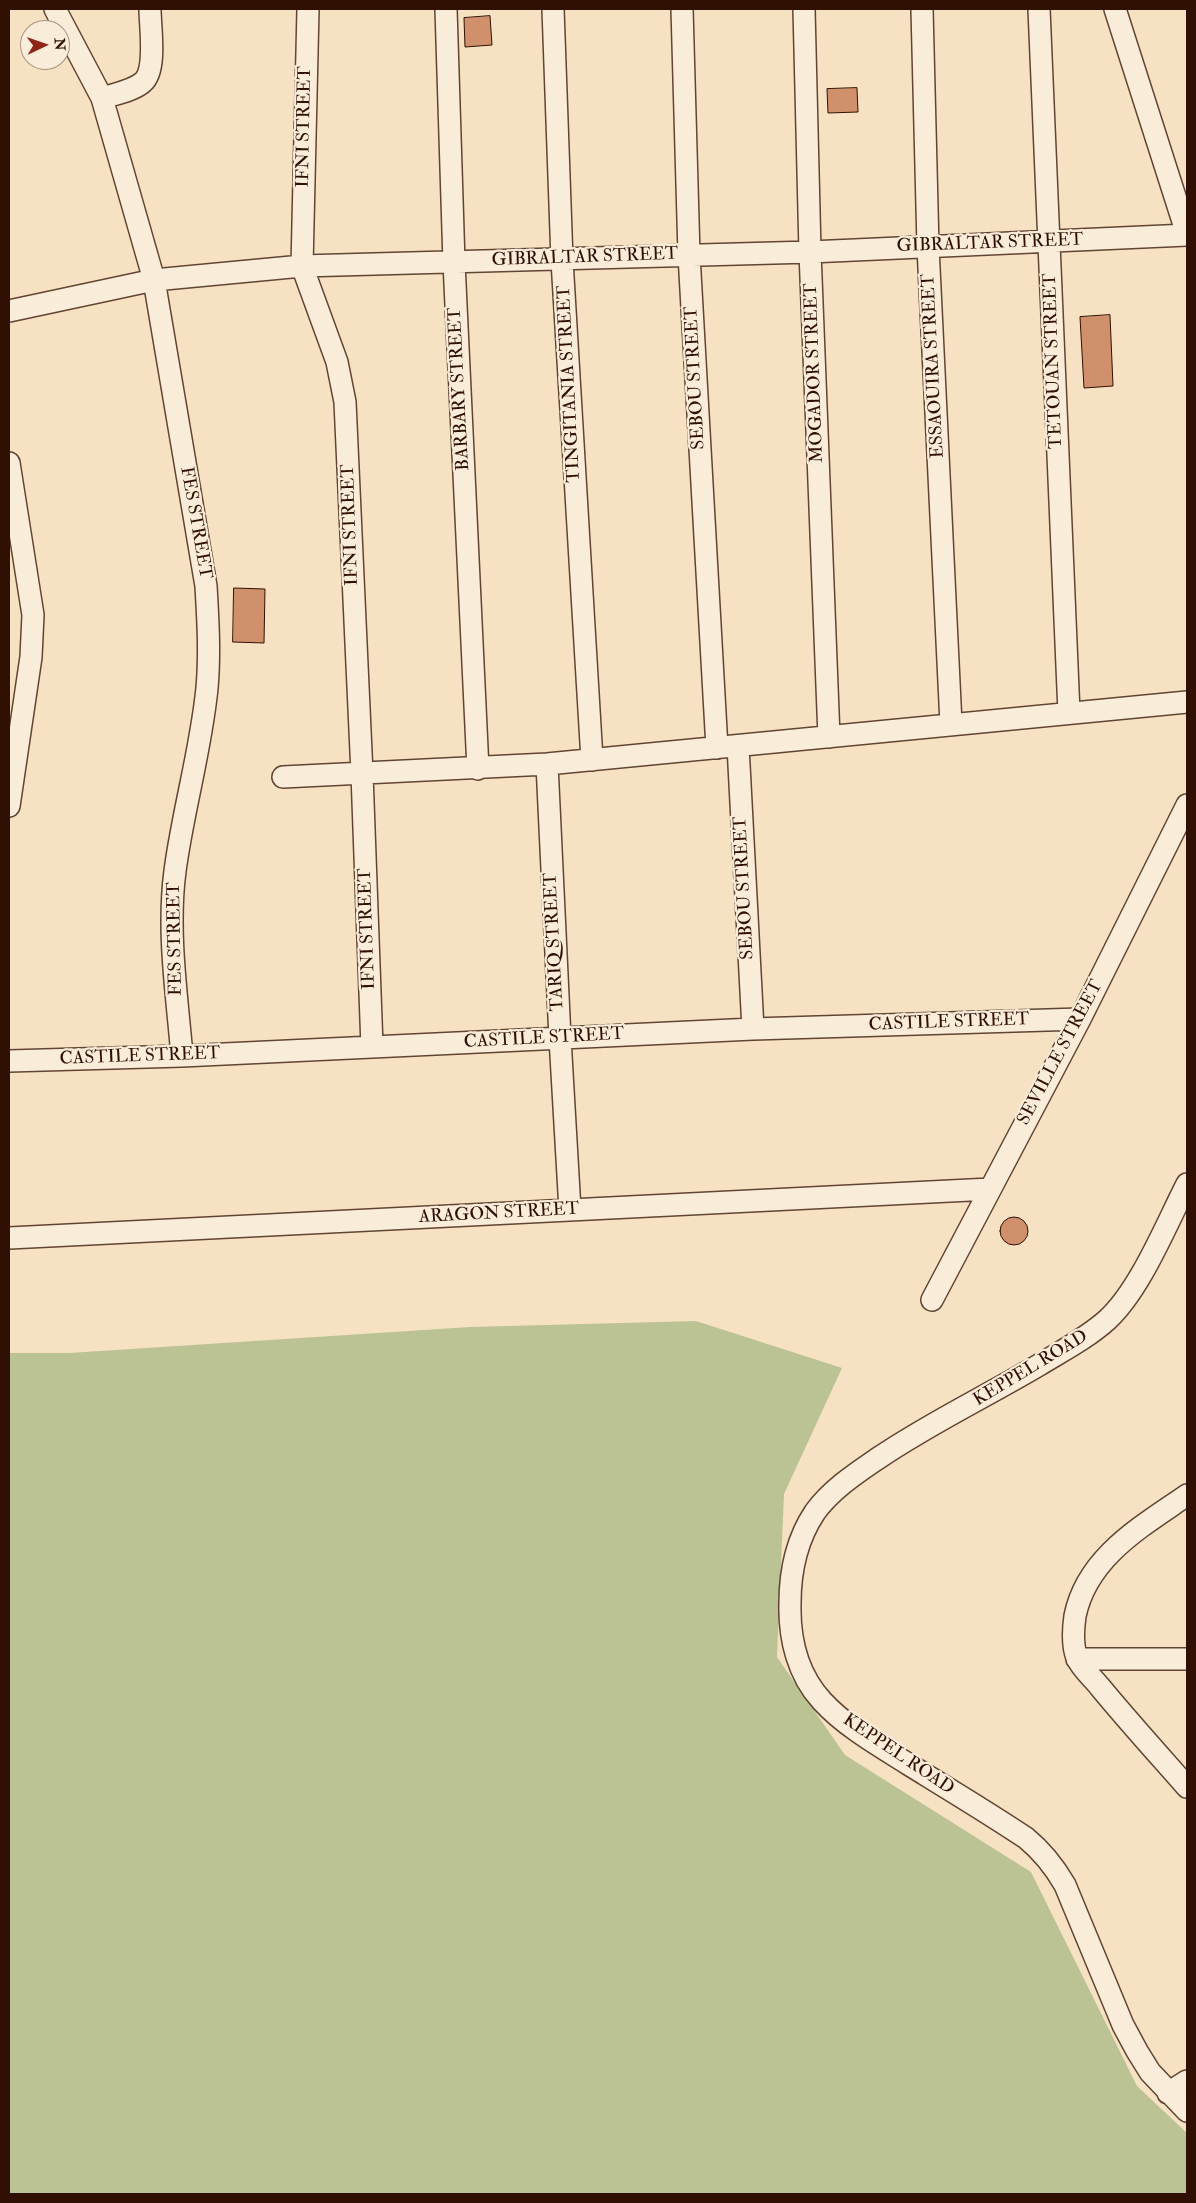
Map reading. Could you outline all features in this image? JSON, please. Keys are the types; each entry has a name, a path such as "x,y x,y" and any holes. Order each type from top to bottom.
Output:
{"street":[{"name":"FES STREET","path":"55,9 102,98 154,280 206,586 208,623 206,698 173,891 172,932 182,1056"},
{"path":"102,98 136,86 146,79 151,63 150,9"},
{"name":"IFNI STREET","path":"308,9 302,266 337,362 345,402 372,1047"},
{"name":"BARBARY STREET","path":"446,9 454,263 478,769"},
{"name":"TINGITANIA STREET","path":"553,9 562,260 592,760"},
{"name":"SEBOU STREET","path":"682,9 689,255 717,748"},
{"name":"MOGADOR STREET","path":"804,9 810,252 829,736"},
{"name":"ESSAOUIRA STREET","path":"922,9 928,247 951,724"},
{"name":"TETOUAN STREET","path":"1039,9 1068,713"},
{"path":"1115,9 1186,228"},
{"name":"GIBRALTAR STREET","path":"9,311 154,280 302,266 562,260 1048,242 1166,236 1186,228"},
{"path":"9,463 33,615 31,658 9,806"},
{"path":"283,777 478,769 548,764 1187,702"},
{"name":"SEBOU STREET","path":"738,746 753,1029"},
{"name":"TARIQ STREET","path":"548,764 560,1038 570,1210"},
{"name":"SEVILLE STREET","path":"932,1300 1080,1019 1187,805"},
{"name":"CASTILE STREET","path":"9,1061 182,1056 753,1029 1080,1019"},
{"name":"KEPPEL ROAD","path":"1187,1184 1139,1278 1119,1308 1108,1319 1069,1347 895,1447 843,1483 817,1510 807,1526 796,1556 790,1590 792,1630 798,1662 804,1676 823,1702 872,1741 1026,1838 1041,1850 1054,1866 1065,1885 1124,2025 1150,2072 1187,2111"},
{"name":"ARAGON STREET","path":"9,1238 990,1189"},
{"path":"1187,1495 1150,1520 1106,1556 1084,1590 1073,1626 1073,1640 1077,1658 1137,1732 1187,1787"},
{"path":"1077,1658 1187,1659"},
{"path":"1168,2093 1187,2081"}],"green space":[{"path":"696,1321 842,1368 784,1494 777,1657 845,1755 1031,1872 1137,2086 1187,2133 1187,2194 9,2194 9,1353 69,1353 470,1327"}],"building":[{"path":"490,16 492,45 465,47 464,18"},
{"path":"857,88 858,112 828,113 827,89"},
{"path":"1110,315 1113,386 1084,388 1080,317"},
{"path":"234,588 265,589 264,643 233,642"},
{"path":"1014,1217 1024,1221 1028,1231 1024,1241 1014,1245 1004,1241 1000,1231 1004,1221"}]}
